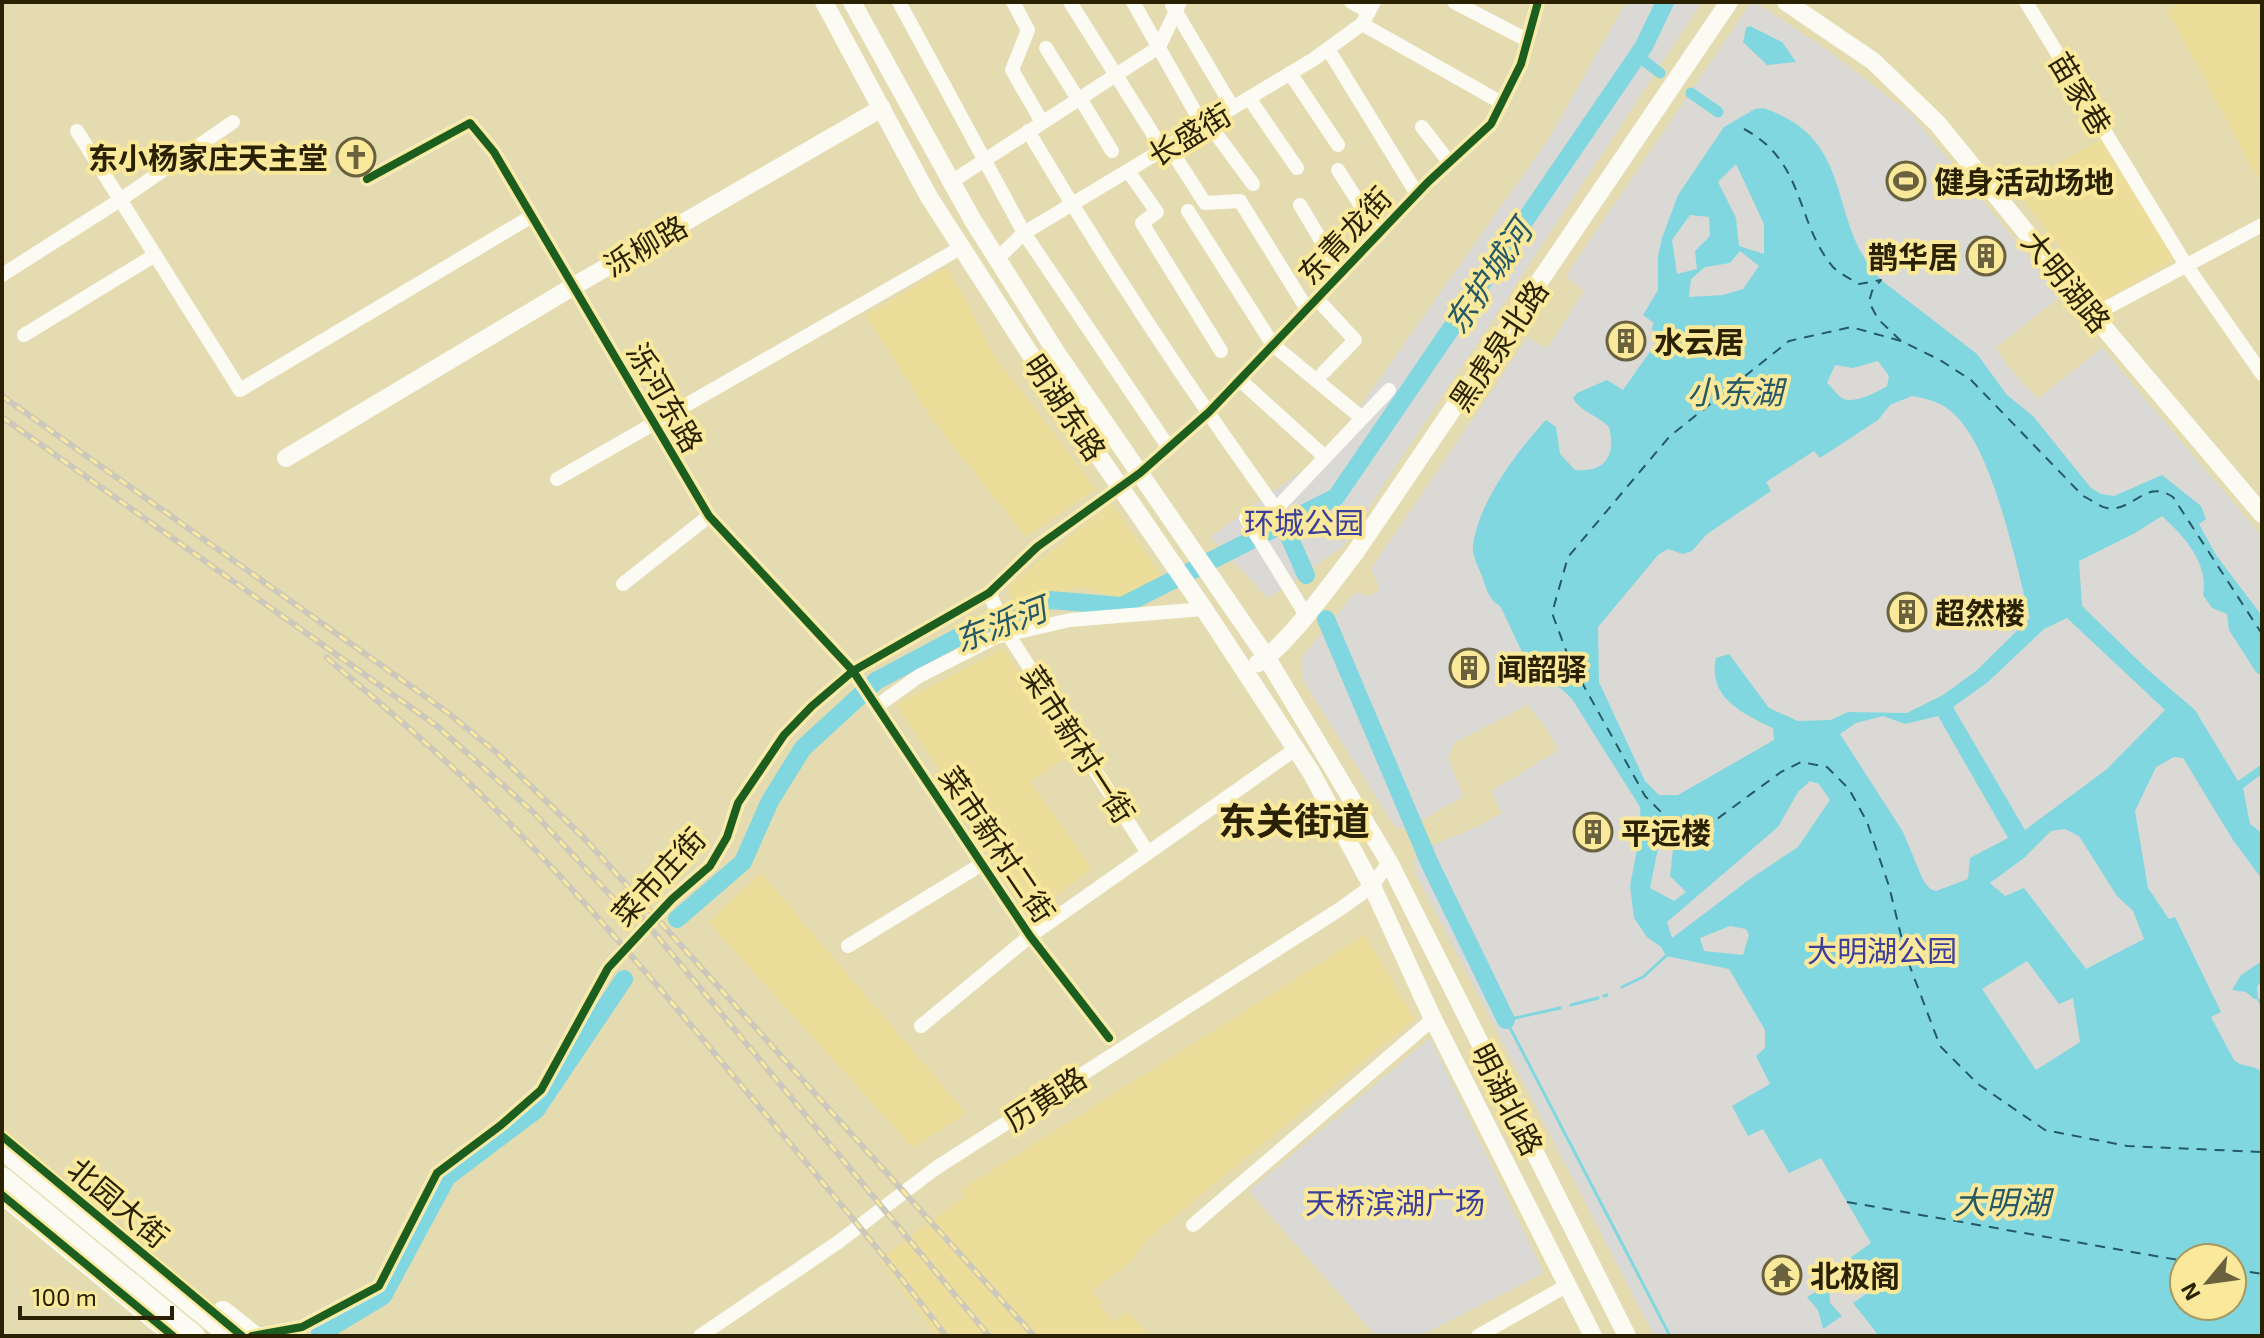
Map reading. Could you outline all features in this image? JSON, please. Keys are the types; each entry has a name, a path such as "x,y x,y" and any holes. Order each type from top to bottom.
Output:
{"highway":[{"path":"2,1148 231,1336"},
{"path":"2,1178 194,1336"},
{"path":"129,1240 253,1336"}],"main road":[{"name":"明湖东路","path":"824,2 929,197 1052,388 1297,748 1372,886"},
{"name":"明湖东路","path":"852,2 997,259 1056,352 1267,658 1389,862"},
{"name":"黑虎泉北路","path":"1245,670 1267,658 1355,553 1729,2"},
{"name":"大明湖路","path":"1786,2 1873,61 1916,101 2262,514"},
{"name":"大明湖路","path":"1805,2 1878,53 1927,99 2015,204 2096,315 2129,342 2262,500"},
{"name":"泺柳路","path":"286,458 574,286 882,108"},
{"name":"明湖北路","path":"1389,862 1627,1336"},
{"name":"明湖北路","path":"1372,886 1433,1019 1593,1336"},
{"name":"北园大街","path":"2,1136 242,1336"},
{"path":"2,1195 173,1336"}],"street":[{"path":"899,2 1024,233 1169,448"},
{"path":"1013,2 1028,30 1012,70 1042,122"},
{"path":"1070,2 1115,75 1205,203 1240,201 1312,304 1355,340 1323,373"},
{"path":"1133,2 1205,125 1253,184"},
{"path":"1351,2 1502,103"},
{"path":"1454,2 1527,40"},
{"name":"东青龙街","path":"1140,473 1207,414 1417,194 1491,124 1521,64 1538,2"},
{"name":"苗家巷","path":"2026,2 2186,265 2262,374"},
{"path":"951,182 1159,47 1175,5"},
{"path":"1175,5 1233,108"},
{"name":"长盛街","path":"997,259 1024,233 1328,49 1368,13"},
{"path":"1046,48 1112,151"},
{"path":"1328,49 1417,194"},
{"path":"1290,73 1338,145"},
{"path":"1249,98 1297,168"},
{"path":"2,275 120,200 233,122"},
{"name":"泺河东路","path":"367,179 470,123 494,152 709,516 853,671"},
{"path":"1422,127 1449,162"},
{"path":"77,131 240,390 532,216"},
{"path":"1028,131 1207,414 1276,509 1389,390"},
{"path":"1338,170 1379,234"},
{"path":"1128,171 1157,212 1142,223 1221,351"},
{"path":"1300,205 1341,274"},
{"path":"1188,211 1273,345 1362,418"},
{"path":"2096,315 2262,225"},
{"path":"557,479 962,247"},
{"path":"24,335 155,255"},
{"path":"1240,380 1325,457"},
{"name":"菜市庄街","path":"253,1336 302,1327 379,1286 437,1173 501,1125 541,1090 608,968 662,909 710,866 727,837 738,803 784,735 812,706 853,671 991,598 1037,547 1140,473"},
{"path":"623,584 709,516"},
{"path":"1246,518 1306,615"},
{"name":"菜市新村一街","path":"991,598 1007,632 1148,853"},
{"path":"874,701 1007,632 1070,620 1204,608"},
{"name":"菜市新村二街","path":"853,671 1030,936 1109,1038"},
{"path":"921,1026 1030,936 1297,748"},
{"name":"历黄路","path":"700,1336 837,1243 936,1168 1239,971 1319,923 1372,886 1389,862"},
{"path":"848,946 982,864"},
{"path":"1193,1225 1433,1019"},
{"path":"1478,1336 1566,1286"}],"shaded area":[{"path":"2181,2 2262,2 2262,186 2167,10"},
{"path":"2102,139 2176,258 2102,302 2014,188"},
{"path":"948,267 993,354 1096,489 1026,537 933,421 866,315"},
{"path":"1111,503 1161,576 1120,598 1077,587 1013,603 1008,586"},
{"path":"1004,648 1071,754 1030,782 1092,868 1033,914 896,704"},
{"path":"761,873 966,1113 913,1148 708,922"},
{"path":"1365,935 1414,1019 1151,1236 1128,1264 1092,1291 1114,1322 1127,1311 1150,1336 936,1336 880,1259 965,1196 961,1190"}],"green space":[{"name":"环城公园","path":"1626,2 1702,2 1343,547 1268,598 1210,537 1328,452 1548,140"},
{"name":"大明湖公园","path":"1750,4 1760,5 1826,49 1912,115 2061,296 1996,347 2007,366 2038,399 2102,348 2262,536 2262,1336 1654,1336 1416,874 1414,860 1419,851 1502,813 1491,791 1559,750 1528,705 1454,743 1448,759 1461,798 1402,829 1393,824 1303,680 1301,658 1355,592 1368,596 1380,590 1371,569 1528,337 1547,349 1584,291 1566,276"},
{"name":"天桥滨湖广场","path":"1430,1038 1544,1273 1420,1336 1376,1336 1249,1191"}],"water":[{"path":"1750,26 1782,42 1796,62 1767,65 1743,42 1746,28"},
{"path":"1763,108 1793,122 1814,140 1837,184 1852,233 1881,280 1977,354 2007,395 2033,416 2091,488 2114,496 2162,475 2201,506 2206,519 2199,524 2216,555 2262,616 2262,676 2256,672 2229,630 2227,614 2212,608 2203,595 2202,572 2193,551 2162,516 2079,561 2082,606 2195,710 2238,781 2262,764 2262,774 2243,788 2250,824 2262,833 2262,879 2233,840 2183,758 2174,757 2156,767 2135,811 2148,888 2169,919 2175,917 2221,1012 2211,1017 2234,1060 2262,1072 2262,1336 1879,1336 1853,1303 1869,1292 1850,1258 1871,1243 1821,1158 1789,1173 1763,1129 1748,1136 1732,1106 1770,1084 1756,1056 1765,1048 1765,1030 1729,969 1666,956 1634,918 1630,886 1641,829 1640,807 1572,699 1529,663 1500,606 1487,589 1475,558 1476,530 1500,479 1546,420 1556,427 1560,454 1575,470 1594,468 1606,460 1611,446 1609,427 1573,398 1577,393 1607,380 1623,390 1661,336 1651,329 1654,323 1643,315 1658,290 1658,256 1662,238 1678,195 1724,127 1755,109","holes":["1736,164 1764,224 1764,254 1739,246 1736,218 1718,182","1690,215 1709,217 1710,236 1695,251 1697,269 1677,274 1672,240","1740,251 1759,266 1743,289 1723,295 1689,297 1691,279 1705,267 1730,263","1878,361 1889,376 1887,386 1865,397 1853,400 1842,398 1827,383 1835,365 1853,368","1912,396 1930,400 1956,416 1970,433 2002,511 2030,618 1976,671 1943,695 1907,713 1848,712 1831,720 1798,721 1769,708 1729,654 1716,658 1715,672 1722,694 1740,710 1773,728 1774,740 1678,795 1659,795 1645,781 1599,682 1598,627 1658,555 1668,549 1683,554 1692,551 1707,534 1771,491 1766,482 1814,451 1820,458 1878,420 1890,405","2067,618 2165,710 2107,769 2025,830 1953,707 1988,682 2044,629","1883,716 1905,724 1938,716 2008,838 1970,858 1968,879 1936,891 1930,889 1923,880 1903,832 1840,734 1856,723","1810,781 1819,784 1830,800 1798,847 1672,938 1667,922 1778,827 1798,792","2065,829 2079,836 2117,896 2133,911 2144,939 2086,969 2024,888 2005,896 1990,883 2024,858 2051,831","1659,843 1673,850 1670,876 1686,892 1674,901 1650,888","1730,926 1746,929 1749,935 1743,955 1704,951 1700,938","2027,961 2059,1004 2073,998 2080,1042 2036,1070 1982,989"]},
{"path":"2262,961 2262,982 2257,986 2262,1009 2257,999 2246,992 2232,990 2241,975"},
{"path":"1829,1284 1830,1303 1842,1316 1823,1329 1818,1310 1807,1297"}],"waterway":[{"name":"东泺河","path":"677,919 743,862 770,801 803,748 876,681 964,634 1050,600 1122,606 1336,497 1644,46 1665,2"},
{"path":"1638,56 1660,73"},
{"path":"1691,93 1718,112"},
{"path":"1284,525 1306,575"},
{"path":"1326,619 1430,864 1506,1020"},
{"path":"1622,987 1643,977 1666,956"},
{"name":"东泺河","path":"320,1334 383,1296 447,1177 536,1110 624,979"},
{"path":"1571,1005 1598,998"},
{"path":"1560,1008 1506,1020 1670,1336"}],"ferry route":[{"path":"1744,129 1779,158 1821,250 1833,267 1859,284 1881,280 1872,291 1869,302 1878,319 1901,341 1971,380 2083,496 2107,508 2125,505 2155,491 2173,497 2262,634"},
{"path":"1901,341 1851,327 1789,341 1670,436 1568,557 1552,613 1570,661 1645,796 1668,819 1692,825 1717,819 1781,772 1801,762 1827,767 1849,789 1867,822 1889,886 1906,956 1940,1046 1978,1084 2045,1130 2127,1146 2262,1152"},
{"path":"1847,1202 2168,1258"},
{"path":"2248,1272 2262,1274"}],"railway":[{"path":"2,396 447,712 497,753 585,839 1034,1336"},
{"path":"2,417 437,726 533,812 626,912"},
{"path":"327,658 455,769 581,899 684,1017 946,1336"},
{"path":"623,895 989,1336"}],"cycle path":[{"path":"252,1336 302,1327 379,1286 437,1173 501,1125 541,1090 608,968 672,899 710,866 727,837 738,803 784,735 853,671 989,593 1037,547 1140,473 1209,412 1428,182 1491,124 1521,64 1538,2"},
{"path":"367,179 470,123 494,152 709,516 853,671 1030,936 1109,1038"},
{"path":"2,1136 242,1336"},
{"path":"2,1195 173,1336"}],"place":[{"name":"东小杨家庄天主堂","path":"356,157"},
{"name":"健身活动场地","path":"1906,181"},
{"name":"鹊华居","path":"1986,256"},
{"name":"水云居","path":"1626,341"},
{"name":"超然楼","path":"1907,612"},
{"name":"闻韶驿","path":"1469,668"},
{"name":"平远楼","path":"1593,832"},
{"name":"北极阁","path":"1782,1275"}],"district":[{"name":"东关街道","path":"1294,820"}],"water label":[{"name":"东护城河","path":"1487,276"},
{"name":"小东湖","path":"1735,391"},
{"name":"大明湖","path":"2002,1201"}]}
